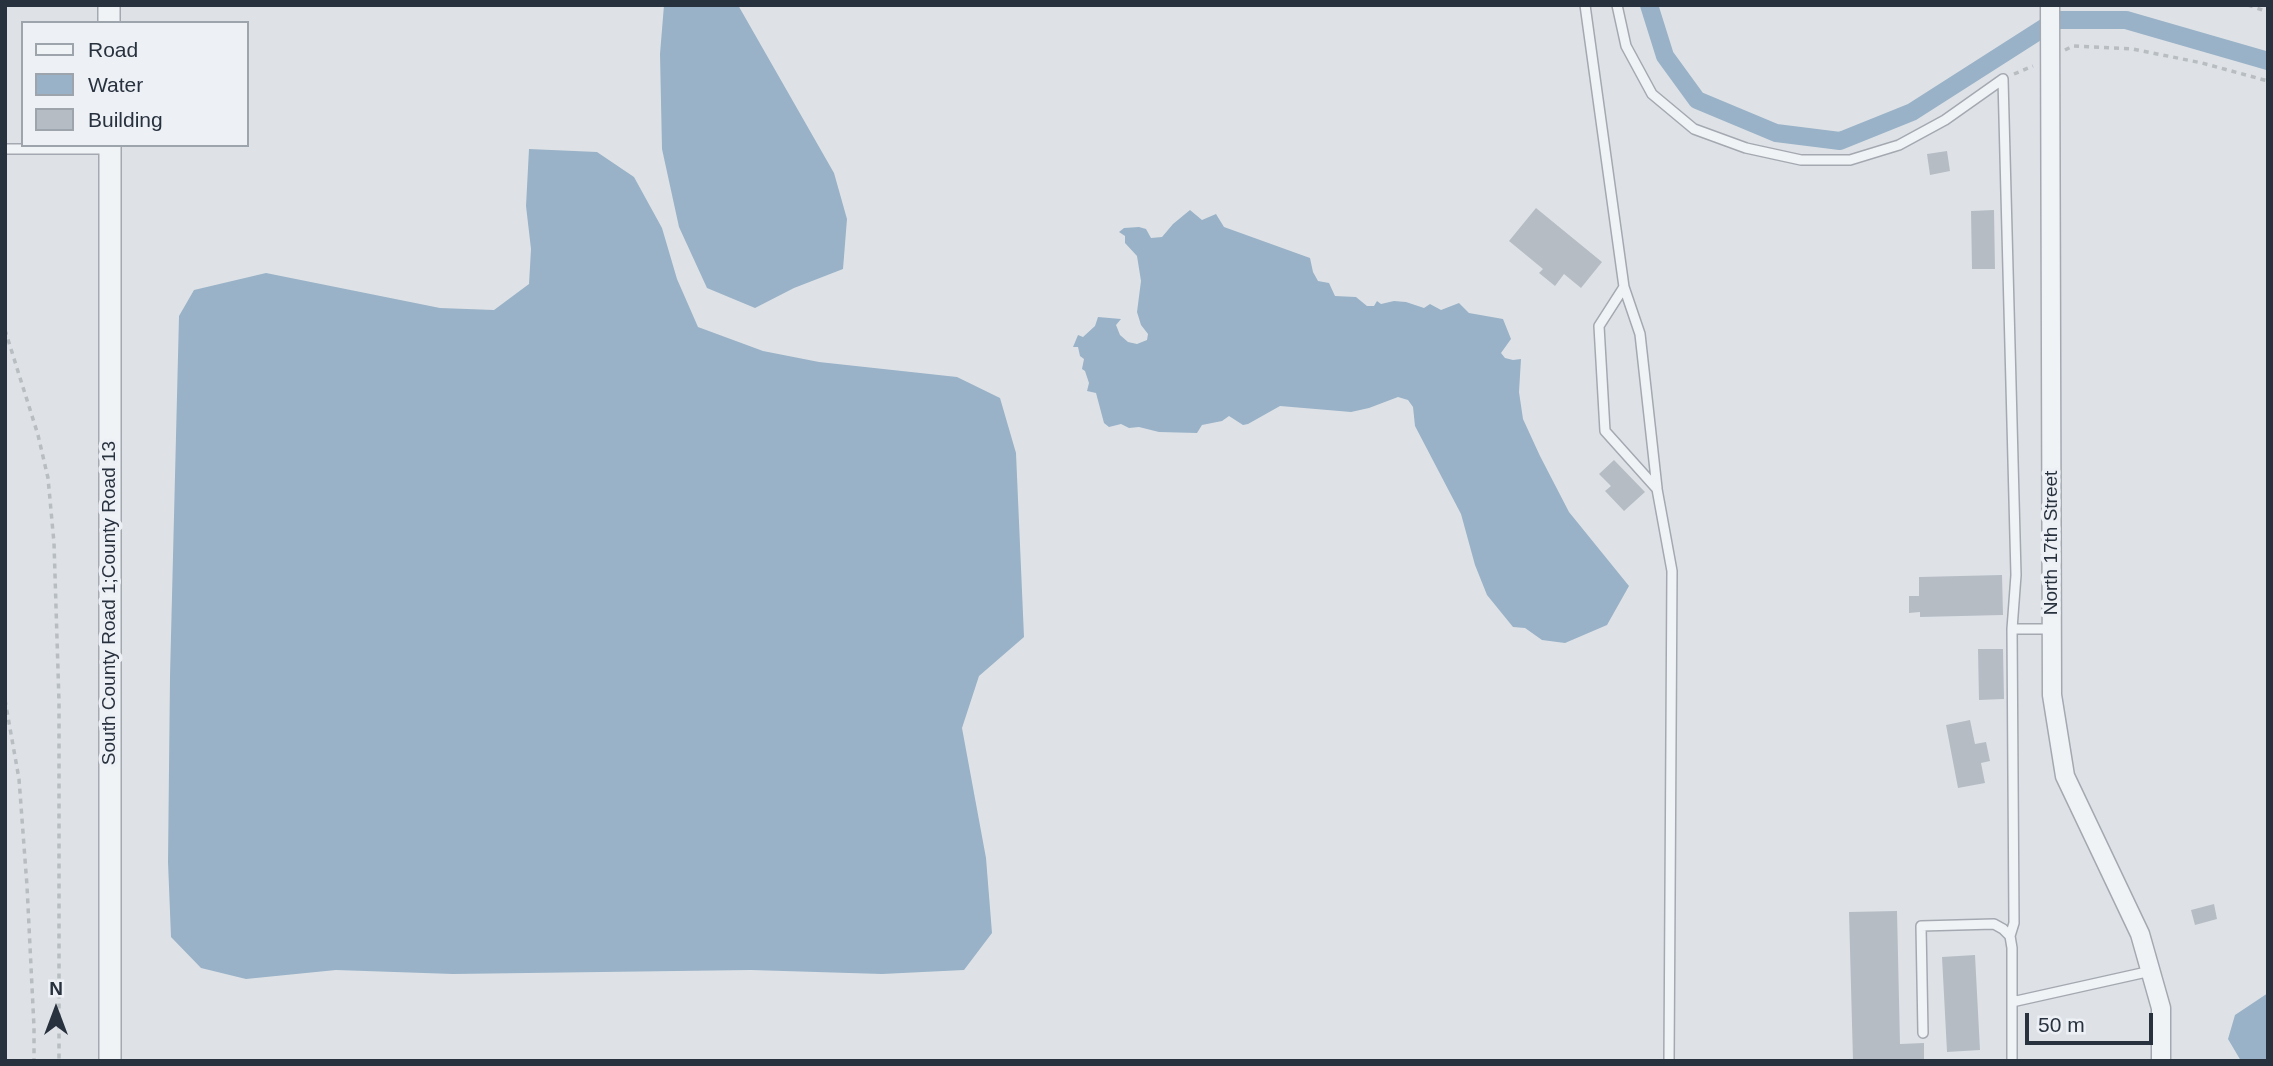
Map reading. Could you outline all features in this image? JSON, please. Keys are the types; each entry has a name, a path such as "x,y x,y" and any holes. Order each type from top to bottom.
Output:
{"street":[{"name":"North 17th Street","path":"2050,8 2052,695 2065,776 2140,934 2161,1007 2161,1061"},
{"name":"South County Road 1;County Road 13","path":"110,147 110,1061"}],"lane":[{"path":"1585,5 1624,287 1640,334 1657,489 1672,571 1669,1061"},
{"path":"1617,5 1626,46 1652,94 1662,103 1693,128 1746,148 1801,160 1850,160 1899,145 1945,120 2003,79"},
{"path":"2003,79 2016,575 2012,629 2012,1061"},
{"path":"5,149 110,147"},
{"path":"1624,287 1599,326 1605,431 1657,489"},
{"path":"2012,629 2052,629"},
{"path":"1923,1032 1921,926 1994,924 2010,936"},
{"path":"2012,1002 2151,971"}],"path":[{"path":"2248,5 2268,12"},
{"path":"2003,79 2073,46 2133,49 2202,63 2268,81"},
{"path":"5,330 38,435 48,478 54,543 59,702 59,1061"},
{"path":"5,700 19,779 27,886 34,1027 33,1061"}],"water":[{"path":"664,5 738,5 834,173 847,219 843,269 794,288 755,308 707,288 679,227 662,149 660,54"},
{"path":"529,149 597,152 634,177 662,228 677,279 698,327 763,351 819,362 957,377 1000,398 1016,453 1024,637 979,676 962,728 986,858 992,933 964,970 882,974 751,970 453,974 336,970 246,979 201,968 171,937 168,862 170,676 179,316 194,290 266,273 440,308 494,310 529,284 531,249 526,206"},
{"path":"1190,210 1202,220 1216,214 1224,227 1310,258 1318,281 1329,283 1335,296 1356,297 1367,306 1374,306 1377,301 1381,304 1394,301 1424,308 1430,304 1441,310 1459,303 1469,313 1503,319 1511,339 1501,353 1505,358 1521,359 1519,392 1523,419 1540,456 1569,512 1629,586 1607,625 1565,643 1542,640 1525,628 1513,627 1487,595 1475,565 1461,514 1415,426 1413,407 1408,400 1398,397 1351,412 1280,406 1248,424 1243,425 1229,416 1222,421 1202,425 1197,433 1159,432 1139,427 1129,428 1121,424 1109,427 1104,423 1096,393 1087,391 1089,383 1082,369 1084,359 1080,356 1078,347 1073,347 1078,335 1083,337 1095,326 1098,317 1121,319 1116,325 1120,335 1128,342 1137,344 1147,340 1148,334 1141,325 1137,312 1141,281 1137,256 1125,243 1125,236 1119,232 1124,228 1139,227 1146,229 1151,238 1162,237"},
{"path":"2268,993 2268,1061 2241,1061 2228,1039 2235,1015"}],"building":[{"path":"1947,151 1950,171 1930,175 1927,154"},
{"path":"1536,208 1602,262 1581,288 1564,274 1555,286 1539,273 1543,269 1509,241"},
{"path":"1994,210 1995,269 1972,269 1971,211"},
{"path":"1614,460 1645,492 1624,511 1605,491 1611,486 1599,474"},
{"path":"2002,575 2003,615 1920,617 1920,612 1909,613 1909,596 1919,596 1919,577"},
{"path":"1978,649 2003,649 2004,699 1979,700"},
{"path":"1970,720 1975,744 1986,742 1990,761 1981,763 1985,783 1958,788 1946,725"},
{"path":"2214,904 2217,919 2195,925 2191,910"},
{"path":"1897,911 1900,1044 1924,1043 1924,1061 1853,1061 1849,912"},
{"path":"1975,955 1980,1050 1947,1052 1942,957"}],"waterway":[{"path":"1649,5 1665,56 1697,100 1776,133 1840,141 1912,112 2056,20 2126,20 2268,61"}]}
